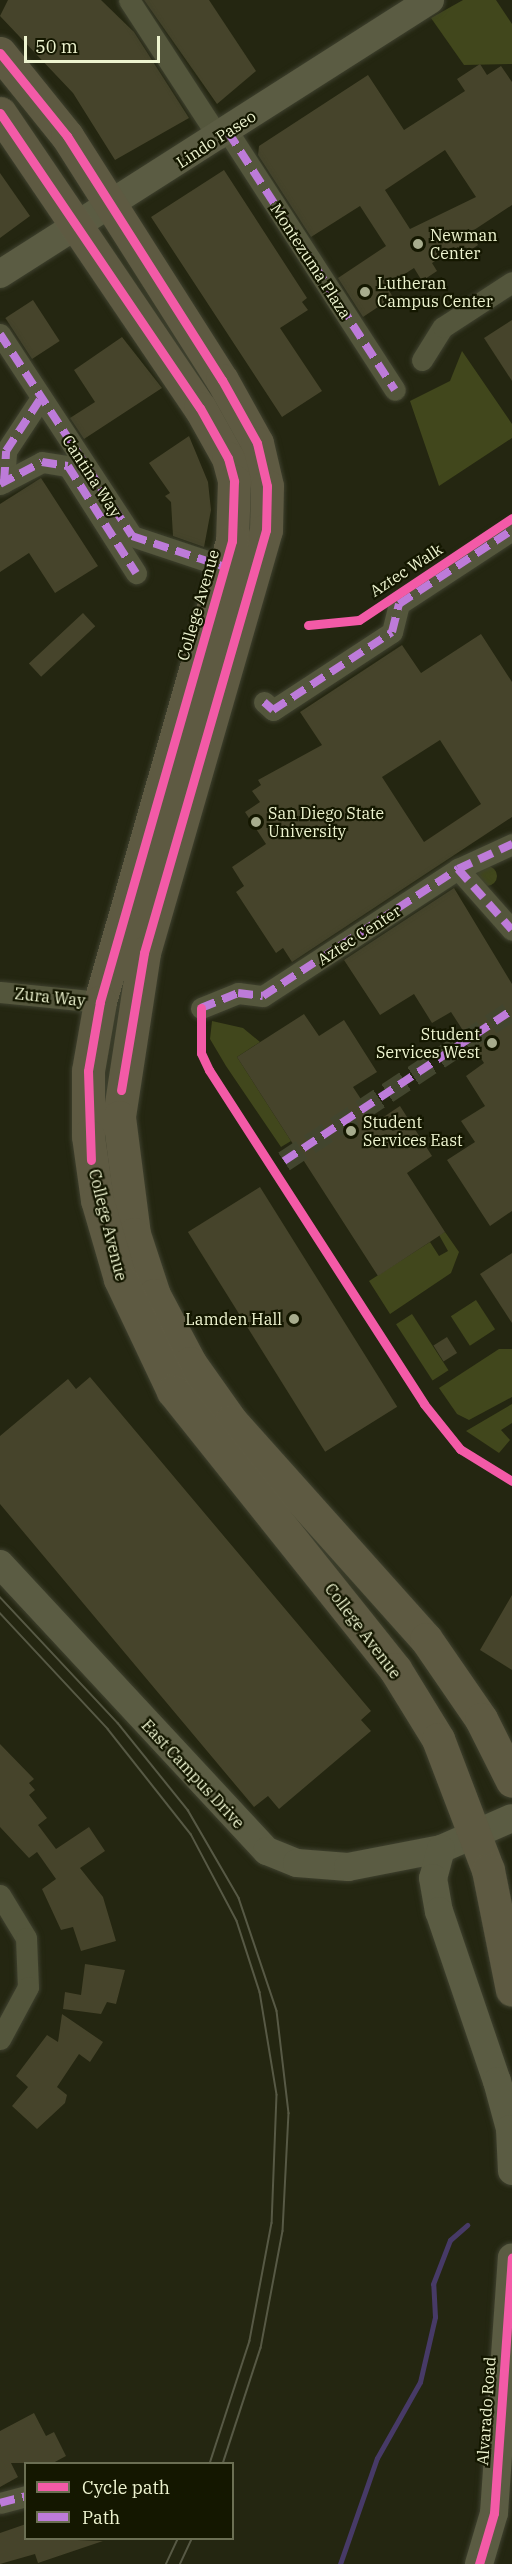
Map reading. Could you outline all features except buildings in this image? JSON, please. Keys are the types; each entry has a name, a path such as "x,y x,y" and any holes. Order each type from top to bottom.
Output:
{"main road":[{"name":"College Avenue","path":"0,53 102,193 222,380 257,443 267,486 266,530 144,953 121,1090 123,1164 134,1234 154,1295 190,1363 231,1421 426,1639 481,1719 512,1781"},
{"name":"College Avenue","path":"0,113 78,223 228,458 236,515 225,567 100,1002 88,1071 88,1136 116,1268 148,1347 218,1453 337,1596 420,1711 476,1833 512,1990"},
{"path":"100,1002 112,1011 121,1090"}],"street":[{"name":"Montezuma Plaza","path":"129,0 223,135 394,390"},
{"name":"Lindo Paseo","path":"0,274 78,223 102,193 223,135 430,0"},
{"path":"422,360 443,327 512,282"},
{"name":"Cantina Way","path":"0,334 132,536 225,567"},
{"path":"2,483 6,451 41,398"},
{"path":"2,483 42,462 68,466 136,573"},
{"name":"Aztec Walk","path":"264,702 273,710 392,632 399,604 512,530"},
{"name":"Aztec Center","path":"201,1008 238,993 263,996 458,869 512,844"},
{"path":"458,869 512,930"},
{"name":"Zura Way","path":"0,992 100,1002"},
{"name":"East Campus Drive","path":"0,1564 267,1851 326,1868 441,1849"},
{"path":"512,1818 441,1849 433,1878 439,1911 497,2080 510,2129 512,2171"},
{"path":"0,1895 26,1938 28,1987 4,2036"},
{"name":"Alvarado Road","path":"479,2564 494,2513 512,2258"},
{"path":"0,2503 24,2497"}],"green space":[{"path":"463,0 496,0 512,24 512,64 464,65 431,18"},
{"path":"462,351 512,424 512,438 439,486 410,401 450,381"},
{"path":"487,866 494,869 497,876 494,883 487,886 480,883 477,876 480,869"},
{"path":"212,1021 243,1028 260,1042 237,1057 291,1141 281,1147 226,1066 210,1039"},
{"path":"445,1232 459,1252 451,1273 390,1314 369,1281 430,1242 439,1256 448,1251 439,1235"},
{"path":"476,1300 495,1329 470,1346 451,1316"},
{"path":"412,1314 448,1370 433,1381 396,1324"},
{"path":"499,1349 512,1349 512,1397 469,1420 457,1414 439,1388"},
{"path":"512,1404 512,1423 501,1430 510,1440 499,1453 466,1431"}],"waterway":[{"path":"340,2564 377,2458 420,2382 435,2317 433,2284 450,2240 467,2225"}],"tunnel":[{"path":"284,1161 512,1010"}],"tram line":[{"path":"0,1597 118,1723 188,1810 239,1898 277,2011 289,2113 283,2231 261,2348 224,2462"},
{"path":"0,1613 108,1729 191,1834 237,1921 260,1992 277,2095 272,2223 250,2341 211,2462"},
{"path":"166,2564 177,2540"},
{"path":"180,2564 191,2540"}],"marked path":[{"path":"228,132 395,390"},
{"path":"0,334 132,536 225,567"},
{"path":"4,482 6,451 41,398"},
{"path":"0,484 42,462 68,466 136,573"},
{"path":"264,702 273,710 392,632 399,604 512,530"},
{"path":"201,1008 238,993 263,996 458,869 512,844"},
{"path":"458,869 512,930"},
{"path":"284,1161 512,1010"},
{"path":"0,2503 24,2497"}],"cycle path":[{"path":"0,53 67,136 222,380 257,443 267,486 266,530 144,953 121,1090"},
{"path":"0,113 200,408 228,458 234,481 232,541 100,1002 88,1071 91,1160"},
{"path":"308,625 359,620 512,518"},
{"path":"201,1008 201,1053 209,1070 424,1404 460,1449 512,1481"},
{"path":"479,2564 494,2513 512,2258"}],"place":[{"name":"Newman Center","path":"418,244"},
{"name":"Lutheran Campus Center","path":"365,292"},
{"name":"San Diego State University","path":"256,822"},
{"name":"Student Services West","path":"492,1043"},
{"name":"Student Services East","path":"351,1131"},
{"name":"Lamden Hall","path":"294,1319"}]}
